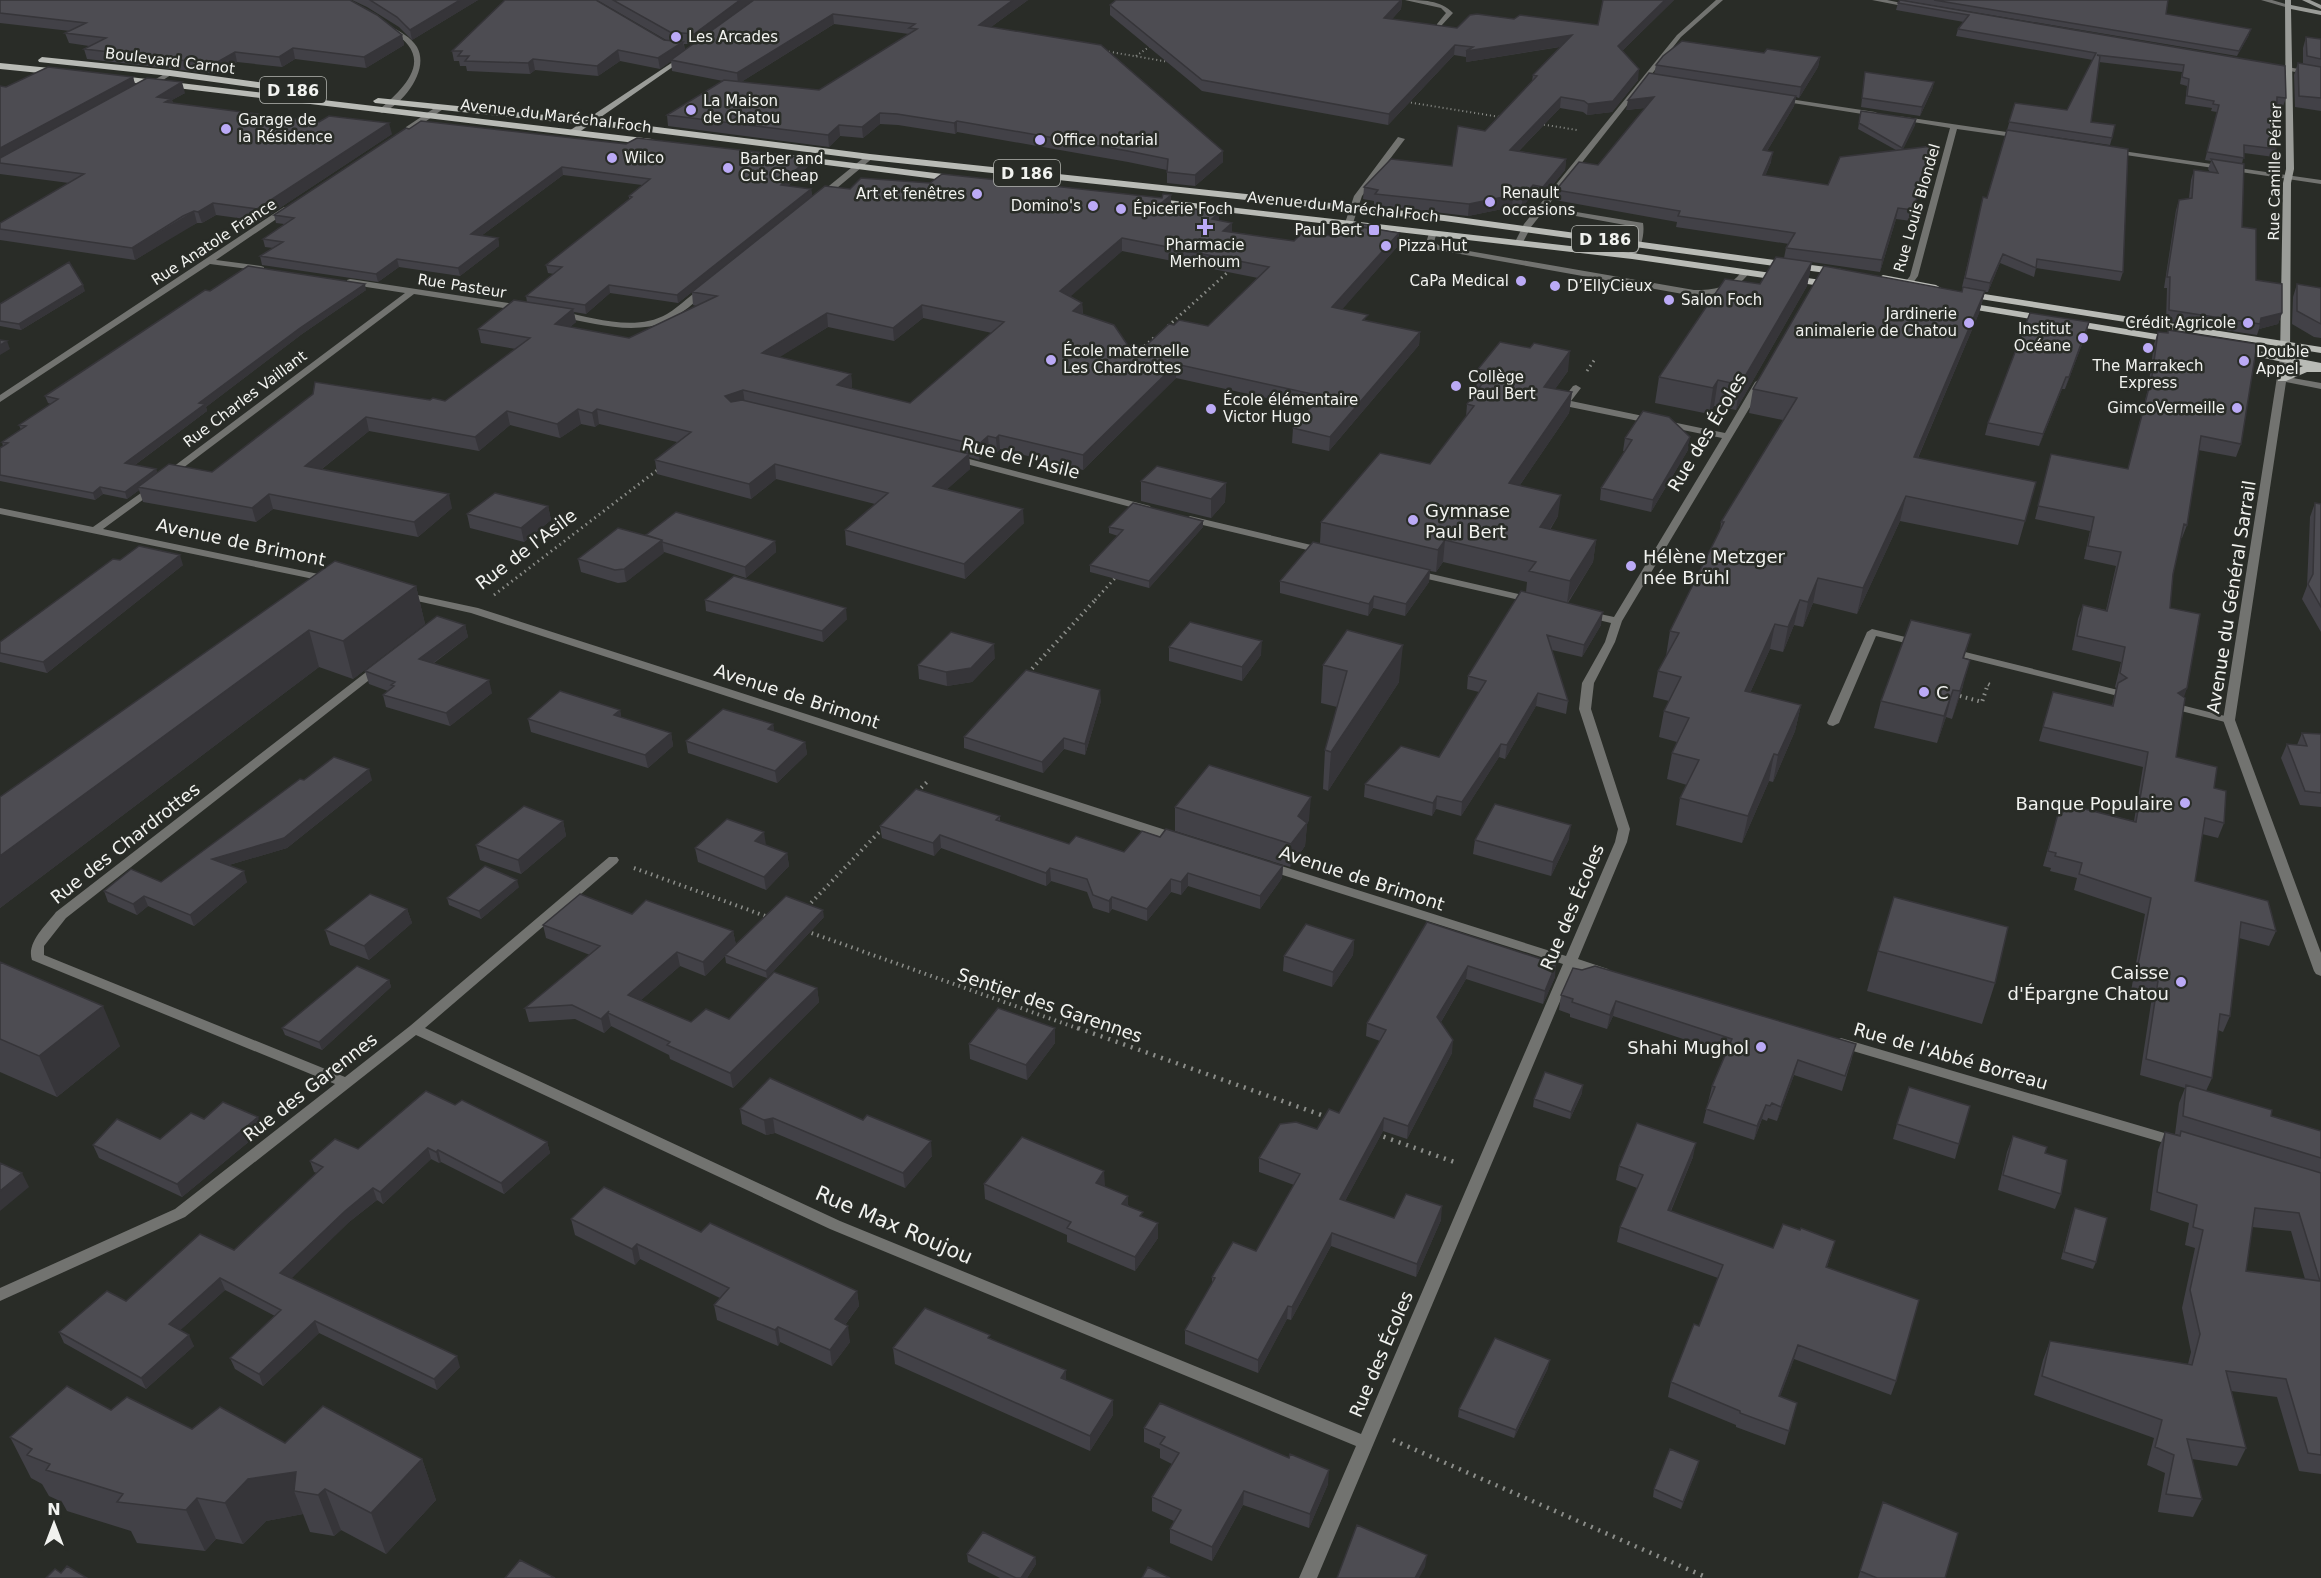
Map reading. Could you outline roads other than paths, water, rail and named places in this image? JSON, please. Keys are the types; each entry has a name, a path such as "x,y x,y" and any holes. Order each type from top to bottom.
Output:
{"main road":[{"name":"Boulevard Carnot","path":"0,56 170,73 395,102 587,122"},
{"path":"0,66 79,74"},
{"name":"Avenue du Maréchal Foch","path":"99,76 659,143"},
{"name":"D 186","path":"509,124 587,122"},
{"name":"Avenue du Maréchal Foch","path":"587,122 870,157 1526,228 1854,274"},
{"name":"D 186","path":"777,157 975,180"},
{"name":"Avenue du Maréchal Foch","path":"1140,200 1519,242 1848,287"},
{"path":"1876,277 1910,281 2008,302 2321,350"},
{"path":"1949,303 2191,342"},
{"path":"2226,348 2321,367"},
{"path":"2282,379 2305,369 2321,367"}],"street":[{"path":"1408,0 1443,6 1450,13 1439,24"},
{"path":"1519,242 1526,228 1602,135 1651,80 1679,36 1720,0"},
{"path":"1875,0 1922,8"},
{"path":"2264,0 2288,3 2321,13"},
{"path":"2305,0 2321,7"},
{"name":"Rue Camille Périer","path":"2286,344 2289,178 2288,3"},
{"path":"381,22 414,48 417,60 409,86 395,102 382,111"},
{"path":"572,133 690,53"},
{"path":"2271,66 2321,75"},
{"path":"141,89 170,73"},
{"path":"1767,98 1884,115"},
{"path":"396,137 442,107"},
{"path":"1896,117 2025,137"},
{"name":"Rue Louis Blondel","path":"1900,295 1914,276 1954,126"},
{"path":"1349,223 1358,196 1401,139"},
{"path":"2108,150 2321,182"},
{"path":"811,205 870,157"},
{"name":"Rue Anatole France","path":"0,399 298,202"},
{"path":"1543,208 1640,225 1632,256"},
{"path":"1433,232 1430,243 1438,248 1694,293 1719,291 1734,286 1745,273"},
{"path":"209,261 274,271"},
{"path":"1811,292 1821,269"},
{"path":"546,312 627,325 658,321 680,309 718,279"},
{"name":"Rue Pasteur","path":"343,281 535,310"},
{"name":"Rue Charles Vaillant","path":"96,530 412,292"},
{"path":"2285,358 2286,344"},
{"name":"Avenue du Général Sarrail","path":"2285,358 2229,720 2236,746 2321,971"},
{"name":"Rue des Écoles","path":"1308,1578 1622,842 1624,829 1585,709 1588,682 1610,642 1617,621 1764,375"},
{"path":"2282,379 2321,386"},
{"path":"1576,388 1566,403 1728,436"},
{"name":"Rue de l'Asile","path":"948,457 1162,512"},
{"name":"Avenue de Brimont","path":"0,511 340,582"},
{"path":"1174,515 1333,553"},
{"path":"1401,569 1538,602"},
{"name":"Avenue de Brimont","path":"387,592 474,610 944,764 1195,843"},
{"path":"440,620 457,607"},
{"path":"1572,610 1617,621"},
{"path":"1833,723 1872,632 2114,692"},
{"name":"Rue des Chardrottes","path":"347,1083 37,957 38,945 62,915 393,657"},
{"path":"2181,708 2229,720"},
{"name":"Rue des Garennes","path":"0,1295 180,1213 415,1029 612,860"},
{"name":"Avenue de Brimont","path":"1252,861 1570,963"},
{"path":"1570,963 1621,978"},
{"name":"Rue Max Roujou","path":"415,1029 835,1225 1367,1436"},
{"name":"Rue de l'Abbé Borreau","path":"1828,1039 2195,1147"}],"place":[{"name":"Les Arcades","path":"676,37"},
{"name":"La Maison de Chatou","path":"691,110"},
{"name":"Garage de la Résidence","path":"226,129"},
{"name":"Office notarial","path":"1040,140"},
{"name":"Wilco","path":"612,158"},
{"name":"Barber and Cut Cheap","path":"728,168"},
{"name":"Art et fenêtres","path":"977,194"},
{"name":"Renault occasions","path":"1490,202"},
{"name":"Domino's","path":"1093,206"},
{"name":"Épicerie Foch","path":"1121,209"},
{"name":"Pharmacie Merhoum","path":"1205,227"},
{"name":"Paul Bert","path":"1374,230"},
{"name":"Pizza Hut","path":"1386,246"},
{"name":"CaPa Medical","path":"1521,281"},
{"name":"D’EllyCieux","path":"1555,286"},
{"name":"Salon Foch","path":"1669,300"},
{"name":"Jardinerie animalerie de Chatou","path":"1969,323"},
{"name":"Crédit Agricole","path":"2248,323"},
{"name":"Institut Océane","path":"2083,338"},
{"name":"The Marrakech Express","path":"2148,348"},
{"name":"École maternelle Les Chardrottes","path":"1051,360"},
{"name":"Double Appel","path":"2244,361"},
{"name":"Collège Paul Bert","path":"1456,386"},
{"name":"GimcoVermeille","path":"2237,408"},
{"name":"École élémentaire Victor Hugo","path":"1211,409"},
{"name":"Gymnase Paul Bert","path":"1413,520"},
{"name":"Hélène Metzger née Brühl","path":"1631,566"},
{"name":"C","path":"1924,692"},
{"name":"Banque Populaire","path":"2185,803"},
{"name":"Caisse d'Épargne Chatou","path":"2181,982"},
{"name":"Shahi Mughol","path":"1761,1047"}]}
